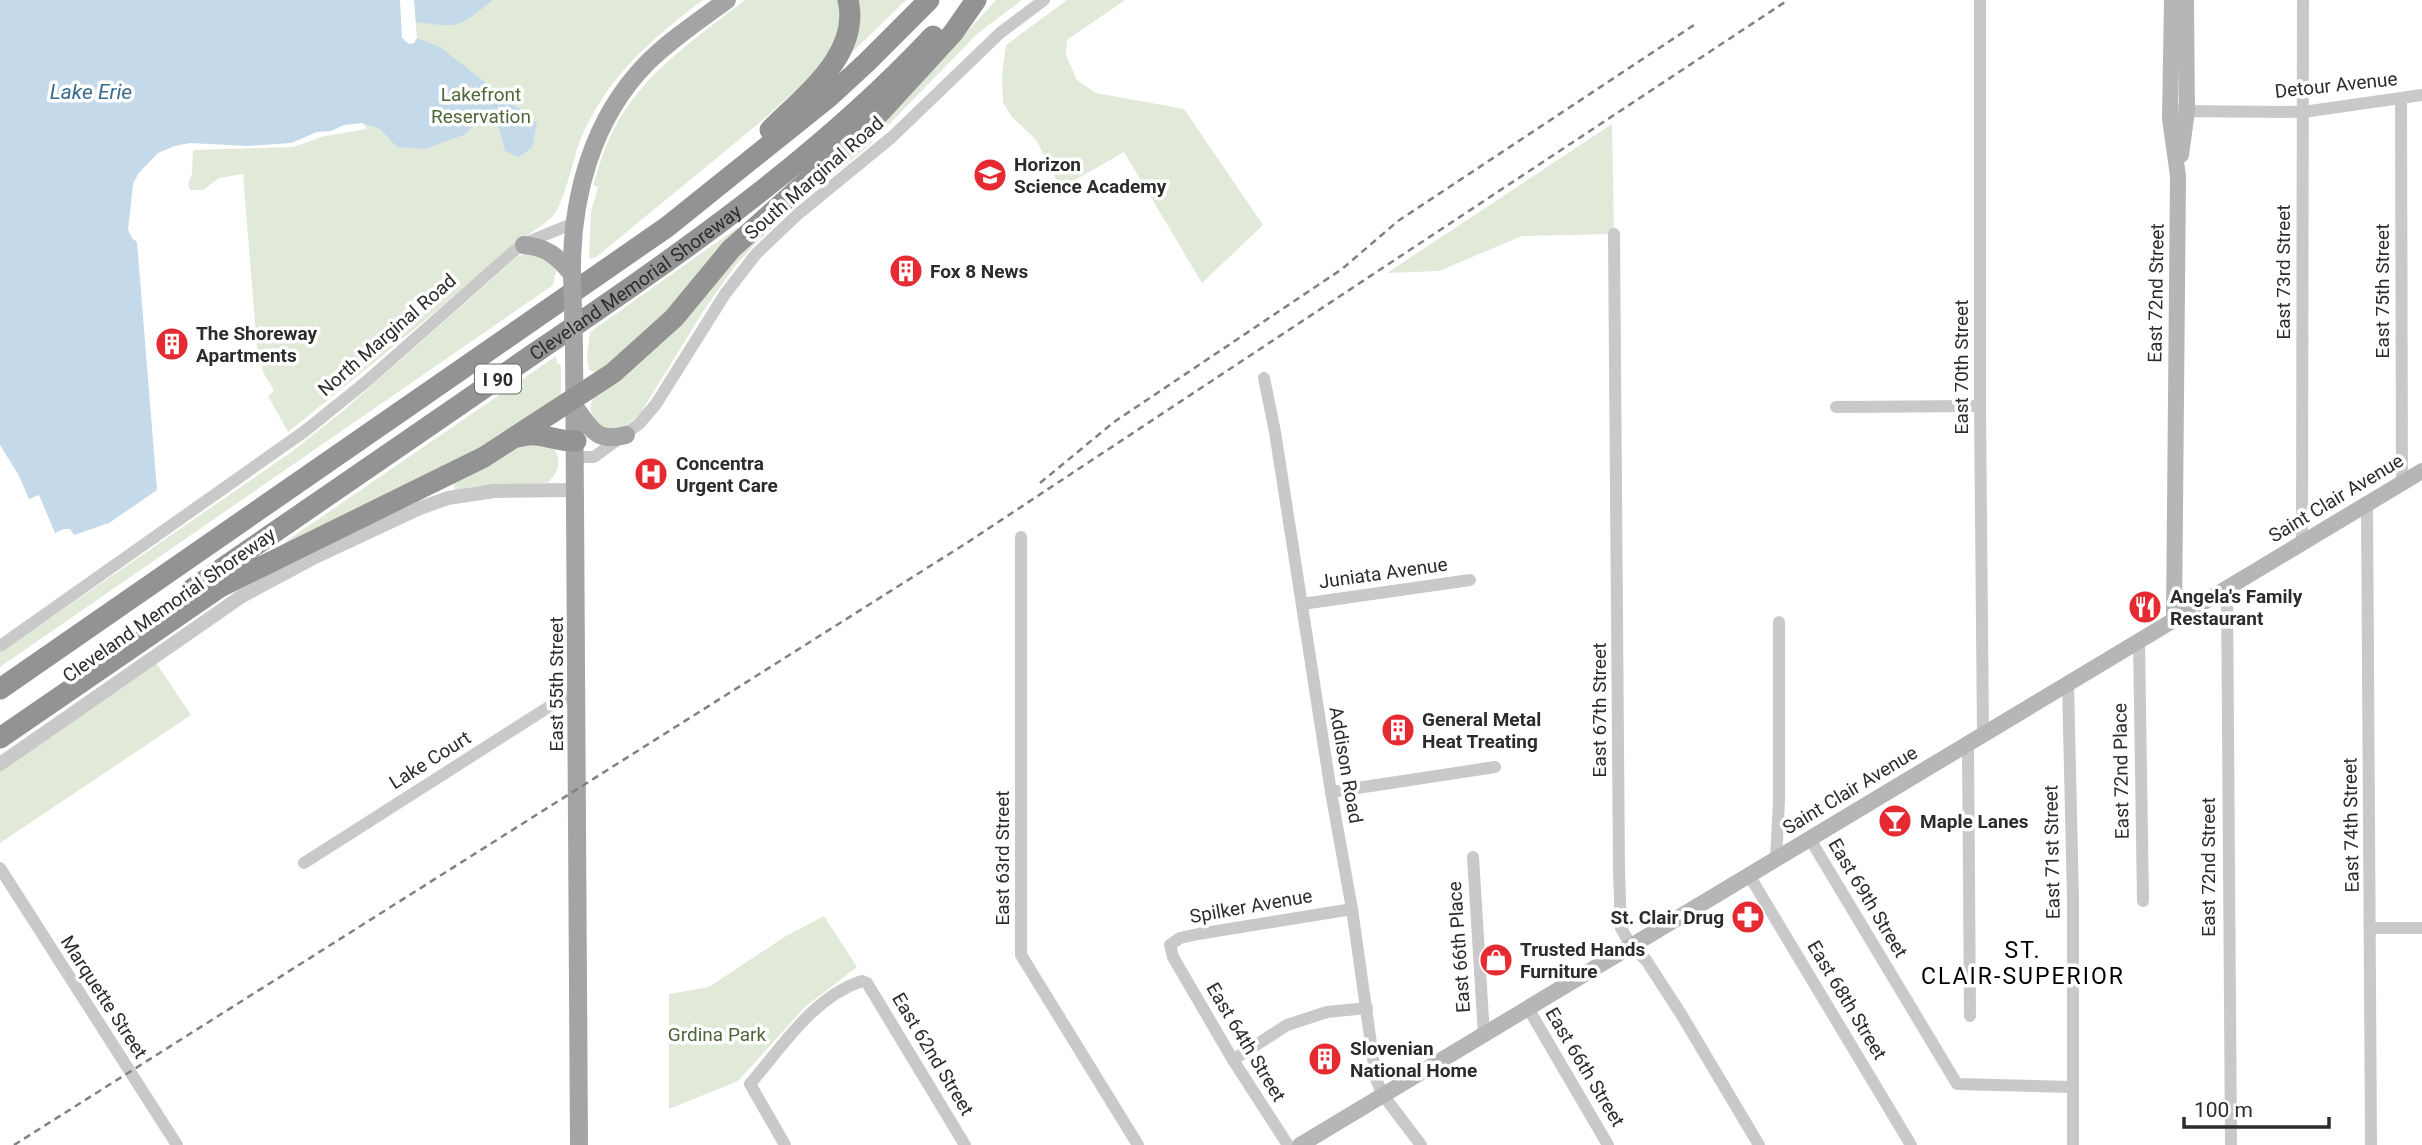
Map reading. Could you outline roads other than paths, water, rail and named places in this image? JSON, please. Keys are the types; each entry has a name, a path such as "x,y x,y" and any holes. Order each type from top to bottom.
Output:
{"highway":[{"path":"702,199 823,76 838,56 849,31 848,0"},
{"name":"Cleveland Memorial Shoreway","path":"0,689 667,227 829,97 929,0"},
{"name":"Cleveland Memorial Shoreway","path":"0,722 631,288 763,190 845,122 922,48 967,0"},
{"path":"0,738 220,587 272,559 417,492 484,457 575,402 613,373 674,318 731,250 863,131 953,33 976,0"},
{"path":"516,438 540,434 576,449"}],"main road":[{"path":"574,223 583,174 594,144 628,86 649,61 727,0"},
{"name":"East 72nd Street","path":"2172,0 2179,111"},
{"name":"East 72nd Street","path":"2174,620 2179,111 2186,0"},
{"name":"East 55th Street","path":"574,223 572,269 578,692 579,1145"},
{"path":"524,245 551,252 572,269"},
{"path":"575,402 591,429 601,436 614,438 626,435"},
{"name":"Saint Clair Avenue","path":"1300,1145 2422,471"}],"street":[{"name":"South Marginal Road","path":"576,449 594,457 626,435 653,409 725,294 756,254 798,214 892,137 1000,33 1044,0"},
{"name":"East 70th Street","path":"1980,0 1983,735"},
{"name":"East 73rd Street","path":"2302,543 2303,0"},
{"name":"Detour Avenue","path":"2179,111 2303,112 2422,95"},
{"name":"East 75th Street","path":"2401,98 2402,484"},
{"name":"North Marginal Road","path":"0,646 305,432 524,245 574,223"},
{"name":"East 67th Street","path":"1614,234 1621,928 1631,946 1646,960 1681,1014 1759,1145"},
{"name":"Addison Road","path":"1264,377 1352,908 1376,1079 1383,1095 1420,1145"},
{"path":"1836,407 1980,406"},
{"path":"0,764 243,596 313,558 420,508 449,498 495,491 576,490"},
{"name":"East 74th Street","path":"2367,504 2371,1145"},
{"name":"East 63rd Street","path":"1021,537 1021,955 1138,1145"},
{"name":"Juniata Avenue","path":"1302,604 1470,580"},
{"name":"East 72nd Street","path":"2227,589 2231,1145"},
{"path":"1776,859 1779,788 1779,622"},
{"name":"East 72nd Place","path":"2139,641 2143,901"},
{"name":"East 71st Street","path":"2068,684 2073,899 2073,1145"},
{"name":"Lake Court","path":"304,863 555,703 578,692"},
{"path":"1968,744 1970,1016"},
{"path":"1331,792 1495,767"},
{"name":"East 69th Street","path":"1810,839 1957,1084 2072,1087"},
{"name":"East 66th Place","path":"1473,858 1484,1035"},
{"name":"Marquette Street","path":"0,869 177,1145"},
{"name":"East 68th Street","path":"1749,875 1911,1145"},
{"name":"Spilker Avenue","path":"1173,957 1170,945 1180,938 1352,908"},
{"path":"2371,928 2422,928"},
{"name":"East 64th Street","path":"1173,957 1233,1060 1288,1145"},
{"name":"East 62nd Street","path":"785,1145 750,1084 814,1011 862,981 867,983 965,1145"},
{"path":"1233,1060 1287,1025 1326,1012 1367,1008"},
{"name":"East 66th Street","path":"1528,1008 1608,1145"}],"water":[{"name":"Lake Erie","path":"0,0 493,0 458,24 416,22 417,38 440,47 537,123 532,148 518,157 505,151 498,124 474,124 466,134 425,149 397,147 380,129 362,123 317,132 291,143 247,146 190,143 158,153 138,174 133,184 128,230 137,242 157,490 109,523 74,535 70,529 55,533 39,495 29,499 18,474 0,445"}],"railway":[{"path":"14,1145 965,544 1788,0"},
{"path":"1040,483 1114,422 1342,269 1398,221 1694,25"}],"place":[{"name":"Horizon Science Academy","path":"990,175"},
{"name":"Fox 8 News","path":"906,271"},
{"name":"The Shoreway Apartments","path":"172,344"},
{"name":"Concentra Urgent Care","path":"651,474"},
{"name":"Angela's Family Restaurant","path":"2145,607"},
{"name":"General Metal Heat Treating","path":"1398,730"},
{"name":"Maple Lanes","path":"1895,821"},
{"name":"St. Clair Drug","path":"1748,917"},
{"name":"Trusted Hands Furniture","path":"1496,960"},
{"name":"Slovenian National Home","path":"1325,1059"}],"district":[{"name":"ST. CLAIR-SUPERIOR","path":"2023,963"}],"park label":[{"name":"Lakefront Reservation","path":"481,105"},
{"name":"Grdina Park","path":"717,1034"}]}
